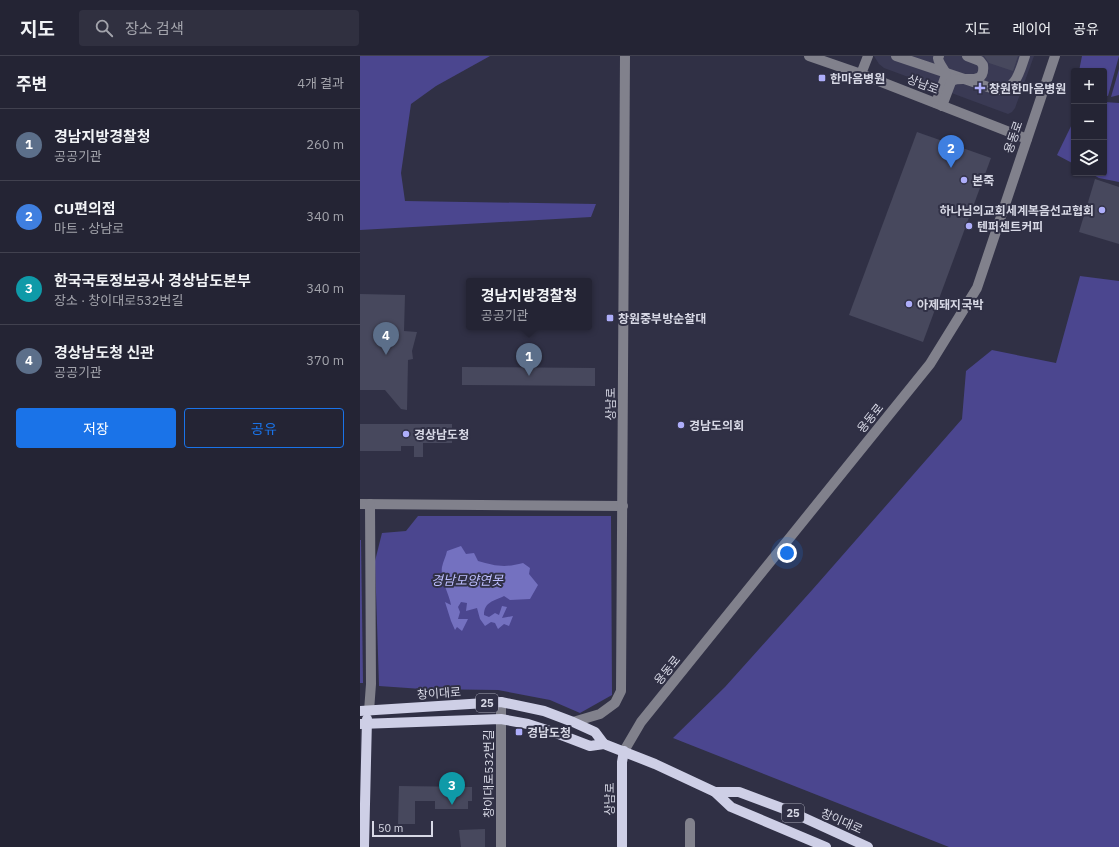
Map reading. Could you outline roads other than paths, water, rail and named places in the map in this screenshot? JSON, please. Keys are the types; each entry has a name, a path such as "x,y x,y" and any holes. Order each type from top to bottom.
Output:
{"main road":[{"name":"창이대로","path":"364,711 501,702 544,711 573,722 594,732 604,744"},
{"path":"364,711 364,847"},
{"name":"창이대로","path":"363,724 501,719 549,730 590,746 604,744 655,764 715,792 731,807 826,847"},
{"name":"상남로","path":"622,847 622,762 624,751"},
{"name":"창이대로","path":"715,792 739,792 787,810 868,847"}],"street":[{"name":"상남로","path":"573,722 600,714 615,703 621,691 625,56"},
{"name":"상남로","path":"809,56 861,74 1027,139"},
{"path":"861,74 868,56"},
{"path":"896,56 997,90 1003,90 1014,83 1018,78 1025,56"},
{"path":"939,104 946,73 939,63 938,58 940,56"},
{"path":"939,104 954,79 958,78 966,80 979,77 982,74 983,69 980,61 967,56"},
{"name":"용동로","path":"624,751 641,722 930,364 977,288 1055,56"},
{"path":"364,711 371,684 365,504 623,506"},
{"name":"창이대로532번길","path":"501,702 501,847"},
{"path":"690,823 690,847"}],"water":[{"name":"경남모양연못","path":"461,546 466,554 474,553 478,561 500,566 511,566 523,563 530,568 529,574 538,585 530,599 510,600 504,596 490,602 484,611 484,615 489,617 495,613 499,615 502,606 507,607 502,618 513,616 509,626 504,624 498,629 495,623 491,622 485,626 480,619 477,608 466,611 467,603 461,602 458,607 460,612 458,619 468,619 462,631 457,627 455,630 445,602 451,605 443,582 442,567 447,551"}],"place":[{"name":"한마음병원","path":"822,78"},
{"name":"창원한마음병원","path":"980,88"},
{"name":"CU편의점","path":"951,168"},
{"name":"본죽","path":"964,180"},
{"name":"하나님의교회세계복음선교협회","path":"1102,210"},
{"name":"텐퍼센트커피","path":"969,226"},
{"name":"아제돼지국박","path":"909,304"},
{"name":"창원중부방순찰대","path":"610,318"},
{"name":"경상남도청 신관","path":"386,355"},
{"name":"경남지방경찰청","path":"529,376"},
{"name":"경남도의회","path":"681,425"},
{"name":"경상남도청","path":"406,434"},
{"name":"경남도청","path":"519,732"},
{"name":"한국국토정보공사 경상남도본부","path":"452,805"}]}
